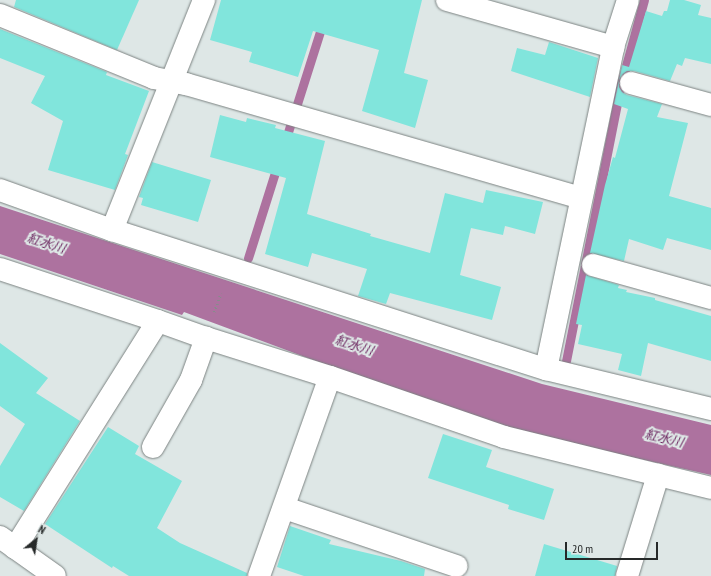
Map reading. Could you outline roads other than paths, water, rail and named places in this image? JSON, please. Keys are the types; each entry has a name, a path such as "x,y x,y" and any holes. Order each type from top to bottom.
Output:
{"street":[{"path":"112,230 170,81 204,0"},
{"path":"447,0 613,47"},
{"path":"546,369 613,47 628,0"},
{"path":"0,15 154,78 186,84 582,198"},
{"path":"631,83 711,105"},
{"path":"0,190 112,230 546,369 711,409"},
{"path":"593,265 711,298"},
{"path":"0,269 206,338 330,377 504,437 711,488"},
{"path":"55,576 7,542 158,321"},
{"path":"153,447 191,380 206,338"},
{"path":"259,576 330,377"},
{"path":"627,576 658,475"},
{"path":"284,508 456,566"}],"water":[{"name":"紅水川","path":"0,206 542,384 711,425 711,475 520,432 340,370 184,312 182,315 0,254"}],"waterway":[{"path":"297,104 330,0"},
{"path":"566,361 621,84 644,0"},
{"path":"285,142 290,126"},
{"path":"248,258 278,163"}]}
